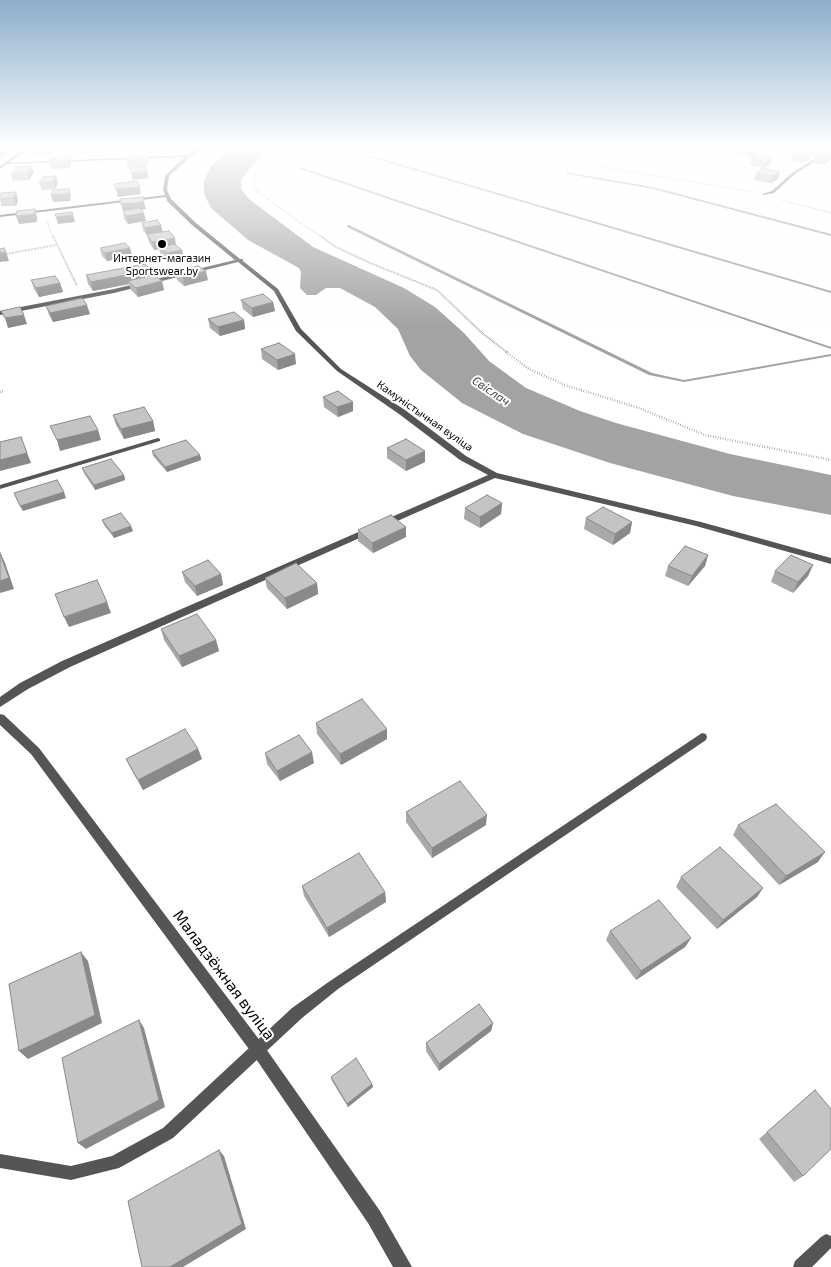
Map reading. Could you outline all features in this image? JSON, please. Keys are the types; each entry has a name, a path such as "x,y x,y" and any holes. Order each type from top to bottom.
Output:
{"street":[{"path":"0,216 75,207"},
{"name":"Камуністычная вуліца","path":"177,207 194,224 276,290 298,330 339,370 394,406 463,458 494,475 672,517 831,561"},
{"path":"0,313 84,297 241,260"},
{"path":"0,703 24,686 66,664 494,475"},
{"name":"Маладзёжная вуліца","path":"0,718 35,751 259,1051 374,1217 403,1267"}],"lane":[{"path":"0,487 158,440"},
{"path":"0,1161 71,1173 114,1163 168,1132 259,1051 297,1014 334,985 702,737"},
{"path":"800,1267 826,1242"}],"path":[{"path":"280,207 342,250 437,290 482,333 530,370 565,385 639,408 705,435 831,460"},
{"path":"810,207 831,213"},
{"path":"43,211 56,245 84,297"},
{"path":"6,254 56,245"},
{"path":"0,392 4,391"}],"water":[{"name":"Свіслач","path":"260,207 313,247 404,288 435,307 464,333 489,361 526,388 580,411 616,423 730,454 831,475 831,515 733,496 610,463 523,434 462,403 421,370 410,356 398,329 375,307 340,288 326,288 316,295 307,295 300,288 301,272 299,268 248,240 211,208"}],"building":[{"path":"140,208 144,213 126,216 123,211"},
{"path":"35,209 35,214 16,216 17,211"},
{"path":"72,212 73,215 56,217 55,214"},
{"path":"157,220 161,225 145,228 142,223"},
{"path":"169,231 175,238 152,242 147,234"},
{"path":"125,243 130,248 105,253 100,248"},
{"path":"174,244 182,250 167,253 159,248"},
{"path":"4,248 6,252 0,253 0,249"},
{"path":"145,264 151,270 91,282 86,275"},
{"path":"198,266 206,271 183,277 175,271"},
{"path":"154,275 162,281 136,288 128,281"},
{"path":"55,276 60,283 36,288 31,280"},
{"path":"263,294 273,302 252,308 241,300"},
{"path":"82,298 87,305 50,313 46,306"},
{"path":"20,307 24,315 5,318 1,311"},
{"path":"234,312 244,320 218,327 208,319"},
{"path":"279,343 295,354 277,360 261,349"},
{"path":"338,391 353,402 337,407 323,397"},
{"path":"144,407 153,421 121,429 113,415"},
{"path":"90,416 98,430 57,440 50,426"},
{"path":"21,437 27,453 0,460 0,442"},
{"path":"406,439 425,451 406,460 387,448"},
{"path":"186,440 200,455 165,467 152,451"},
{"path":"111,459 124,475 94,485 82,468"},
{"path":"57,480 64,492 20,506 14,493"},
{"path":"487,495 502,503 480,517 465,508"},
{"path":"603,507 632,522 615,534 586,518"},
{"path":"121,513 131,526 112,533 102,520"},
{"path":"391,515 406,527 372,543 358,530"},
{"path":"685,546 708,555 692,576 668,566"},
{"path":"0,553 9,578 0,581"},
{"path":"791,555 813,565 798,582 775,571"},
{"path":"208,560 221,574 195,586 182,572"},
{"path":"296,563 317,583 285,598 265,578"},
{"path":"97,580 107,602 64,617 55,594"},
{"path":"197,614 216,640 179,656 161,629"},
{"path":"362,699 387,729 340,754 316,723"},
{"path":"185,729 198,749 138,780 126,759"},
{"path":"299,735 312,752 277,771 265,753"},
{"path":"460,781 487,815 432,848 406,812"},
{"path":"776,804 825,852 786,876 738,825"},
{"path":"720,847 763,888 723,920 681,877"},
{"path":"359,853 385,892 327,928 302,886"},
{"path":"659,900 691,938 641,971 610,931"},
{"path":"81,952 95,1015 19,1051 9,984"},
{"path":"479,1004 493,1023 439,1064 426,1043"},
{"path":"139,1020 159,1100 78,1143 62,1058"},
{"path":"356,1058 372,1084 347,1104 331,1077"},
{"path":"815,1090 831,1109 831,1149 803,1176 767,1132"},
{"path":"219,1150 242,1224 170,1267 142,1267 128,1201"}],"waterway":[{"path":"416,207 831,348"},
{"path":"543,207 831,292"},
{"path":"725,207 831,235"},
{"path":"348,226 651,374 684,381 831,355"}],"place":[{"name":"Интернет-магазин Sportswear.by","path":"162,244"}]}
